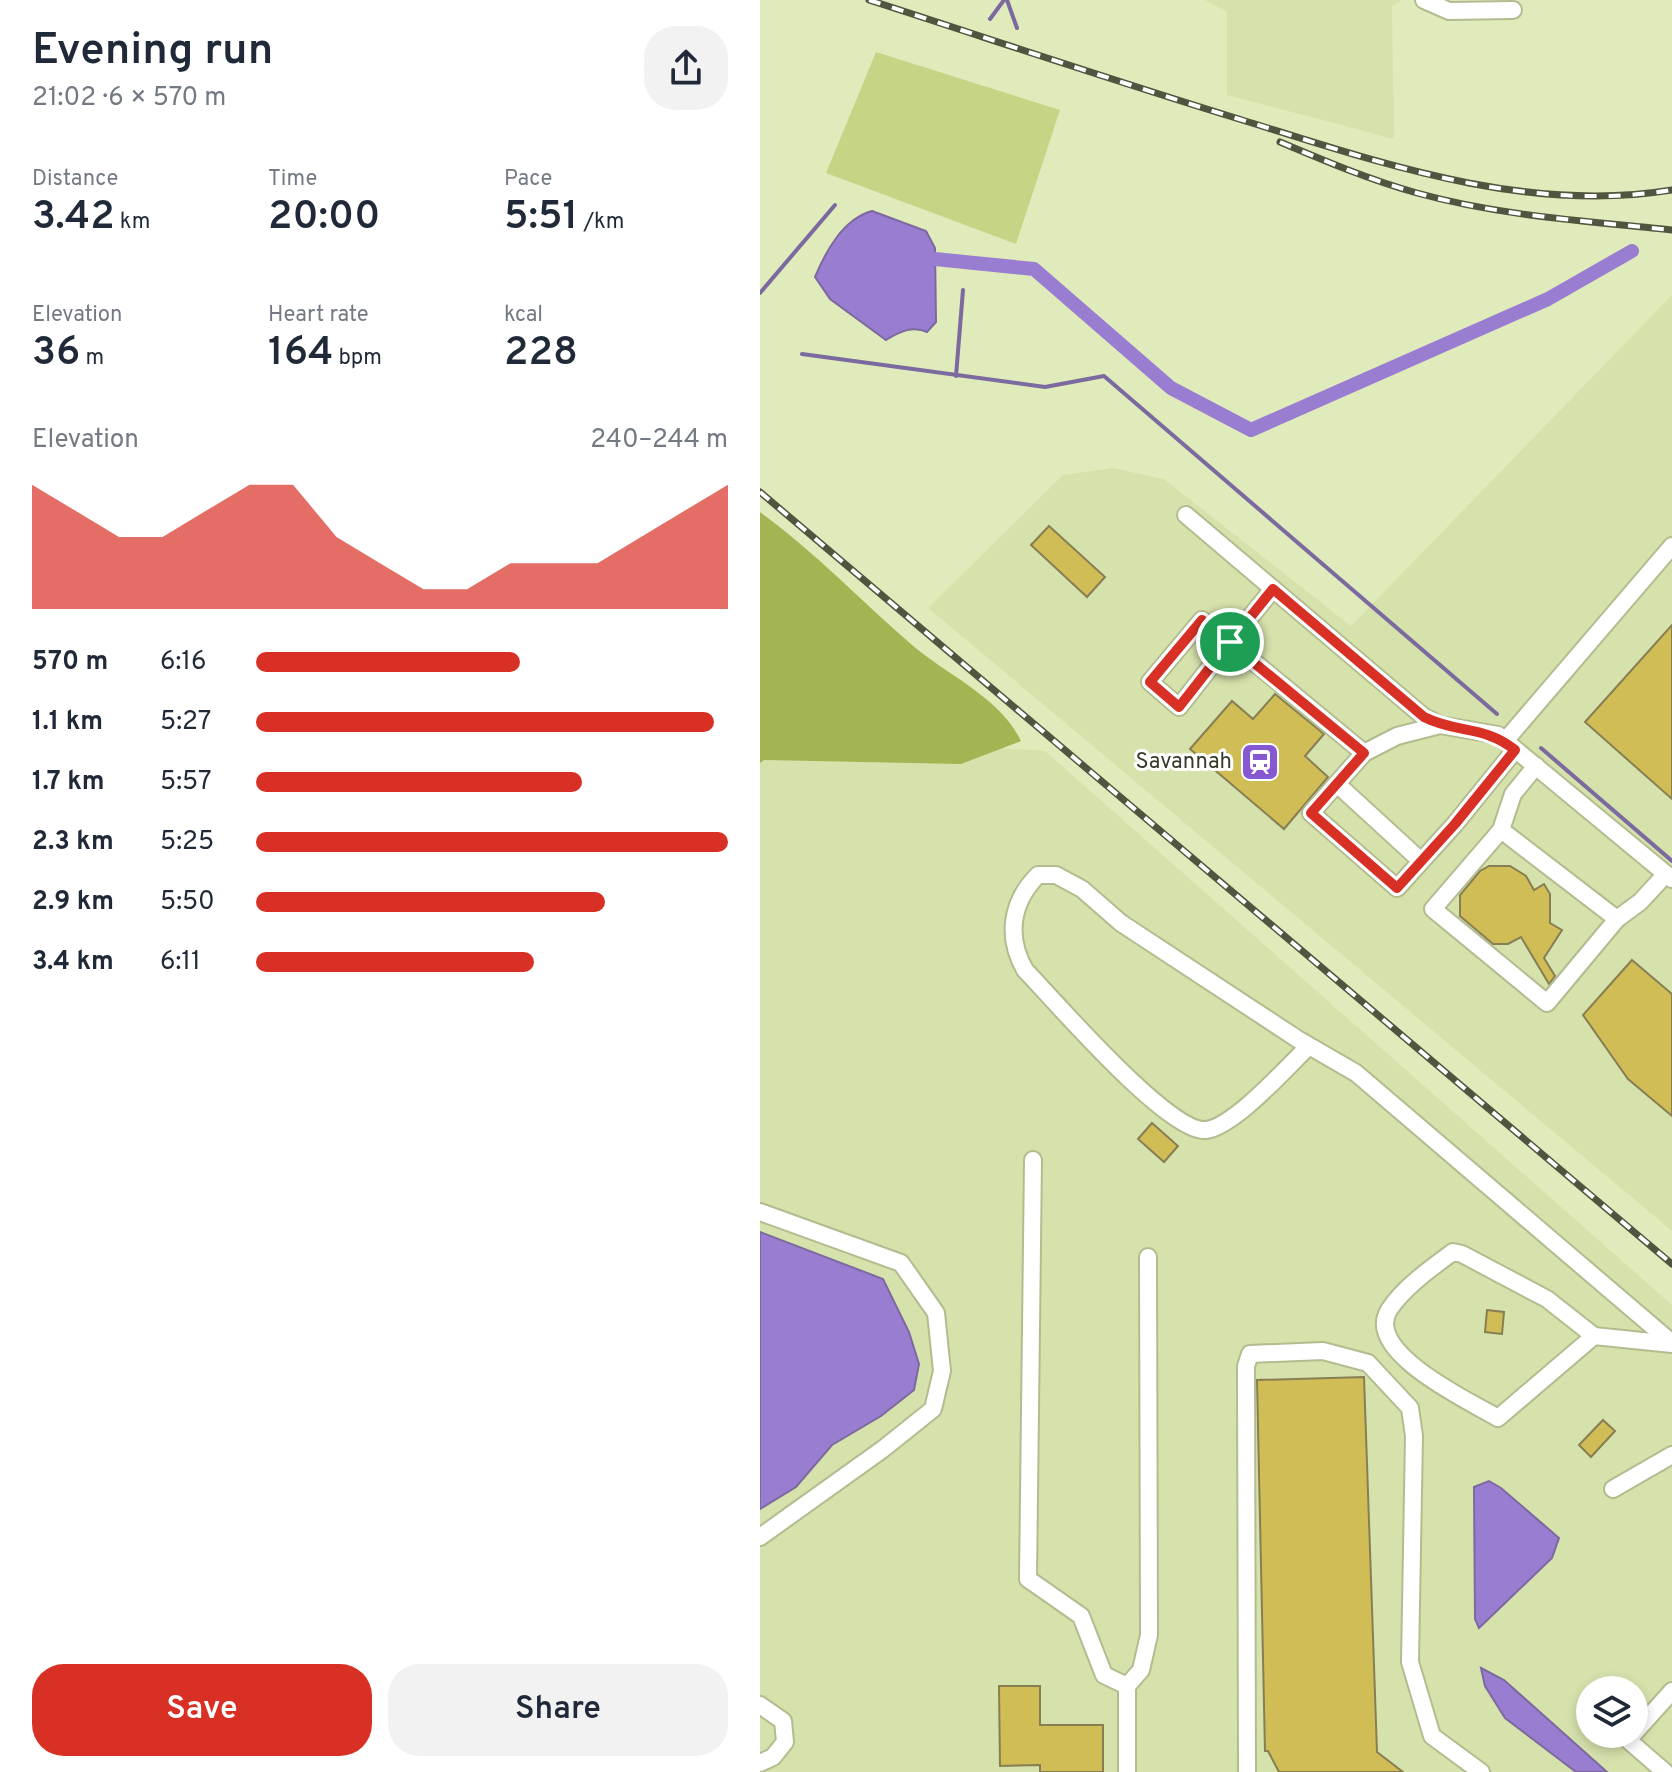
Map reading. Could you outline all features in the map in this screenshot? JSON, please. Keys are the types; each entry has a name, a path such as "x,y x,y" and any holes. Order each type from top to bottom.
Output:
{"street":[{"path":"1424,0 1449,11 1513,10"},
{"path":"1186,515 1424,717 1440,725 1498,735 1510,746 1536,766 1669,876 1617,919 1547,1003 1433,909 1501,830 1513,794 1536,766"},
{"path":"1440,725 1397,736 1364,753 1311,813 1397,888 1672,546"},
{"path":"1273,589 1230,642 1179,707 1150,682 1202,620 1230,642 1364,753"},
{"path":"1337,784 1421,861"},
{"path":"1501,830 1617,919"},
{"path":"1309,1046 1252,1102 1222,1124 1206,1130 1190,1128 1159,1108 1025,970 1017,956 1011,926 1024,889 1038,875 1056,875 1082,889 1121,923 1309,1046 1356,1073 1672,1344"},
{"path":"1033,1160 1028,1579 1081,1616 1104,1675 1127,1686"},
{"path":"760,1212 901,1263 936,1313 942,1371 933,1409 883,1449 760,1537"},
{"path":"1594,1336 1498,1418 1400,1356 1388,1339 1387,1312 1453,1252 1547,1299 1594,1336 1672,1344"},
{"path":"1127,1772 1127,1686 1141,1670 1149,1635 1148,1257"},
{"path":"1247,1772 1246,1366 1250,1354 1323,1351 1368,1363 1410,1408 1414,1436 1410,1662 1432,1736 1481,1772"},
{"path":"1613,1489 1672,1455"},
{"path":"1665,1772 1628,1740 1672,1691"},
{"path":"760,1705 783,1721 785,1742 773,1757 760,1763"}],"shaded area":[{"path":"1205,0 1402,0 1392,6 1394,139 1227,95 1227,12"},
{"path":"876,52 1060,110 1016,244 826,173"},
{"path":"872,211 926,231 935,248 936,322 927,332 911,329 886,340 830,299 815,277 830,247 844,229 852,221"},
{"path":"1672,295 1672,1231 928,608 1063,475 1112,468 1164,479 1351,626"},
{"path":"901,741 1045,751 1672,1305 1672,1772 760,1772 760,747"},
{"path":"760,1232 883,1279 909,1332 919,1364 914,1390 881,1416 832,1445 796,1487 760,1509"},
{"path":"1489,1481 1559,1538 1552,1558 1479,1628 1475,1619 1474,1487"},
{"path":"1481,1668 1504,1680 1576,1744 1576,1748 1580,1748 1607,1772 1576,1772 1505,1718 1485,1686"}],"green space":[{"path":"760,512 819,560 912,645 987,700 1012,726 1021,741 961,764 764,760 760,763"}],"building":[{"path":"1049,526 1105,577 1087,597 1031,545"},
{"path":"1672,625 1672,799 1585,722"},
{"path":"1275,694 1324,734 1305,756 1328,777 1284,829 1190,749 1232,701 1253,719"},
{"path":"1489,866 1510,866 1526,876 1534,890 1544,884 1550,894 1550,923 1562,930 1544,958 1555,976 1549,984 1521,937 1508,944 1493,944 1460,916 1460,895 1480,871"},
{"path":"1632,960 1672,994 1672,1116 1628,1079 1583,1015"},
{"path":"1152,1123 1178,1146 1164,1162 1138,1139"},
{"path":"1487,1310 1504,1312 1502,1334 1485,1332"},
{"path":"1364,1377 1377,1752 1403,1772 1279,1772 1268,1751 1265,1751 1257,1380"},
{"path":"1603,1420 1615,1431 1591,1457 1579,1445"},
{"path":"999,1686 1040,1686 1040,1725 1103,1725 1103,1772 1040,1772 1040,1765 1000,1766"}],"waterway":[{"path":"990,19 1004,0"},
{"path":"1007,0 1017,28"},
{"path":"760,293 835,205"},
{"path":"935,259 1034,269 1171,388 1251,430 1548,299 1632,251"},
{"path":"956,376 963,290"},
{"path":"802,354 1045,387 1104,376 1497,714"},
{"path":"1541,748 1672,861"}],"railway":[{"path":"869,0 1344,152 1452,180 1561,195 1617,196 1672,190"},
{"path":"1280,142 1382,182 1448,201 1544,217 1672,230"},
{"path":"760,492 1672,1264"}],"place":[{"name":"Savannah","path":"1260,762"}],"route":[{"path":"1230,642 1179,707 1150,682 1202,620 1230,642 1364,753 1311,813 1397,888 1455,824 1515,750 1498,735 1440,725 1424,717 1273,589 1230,642"}]}
